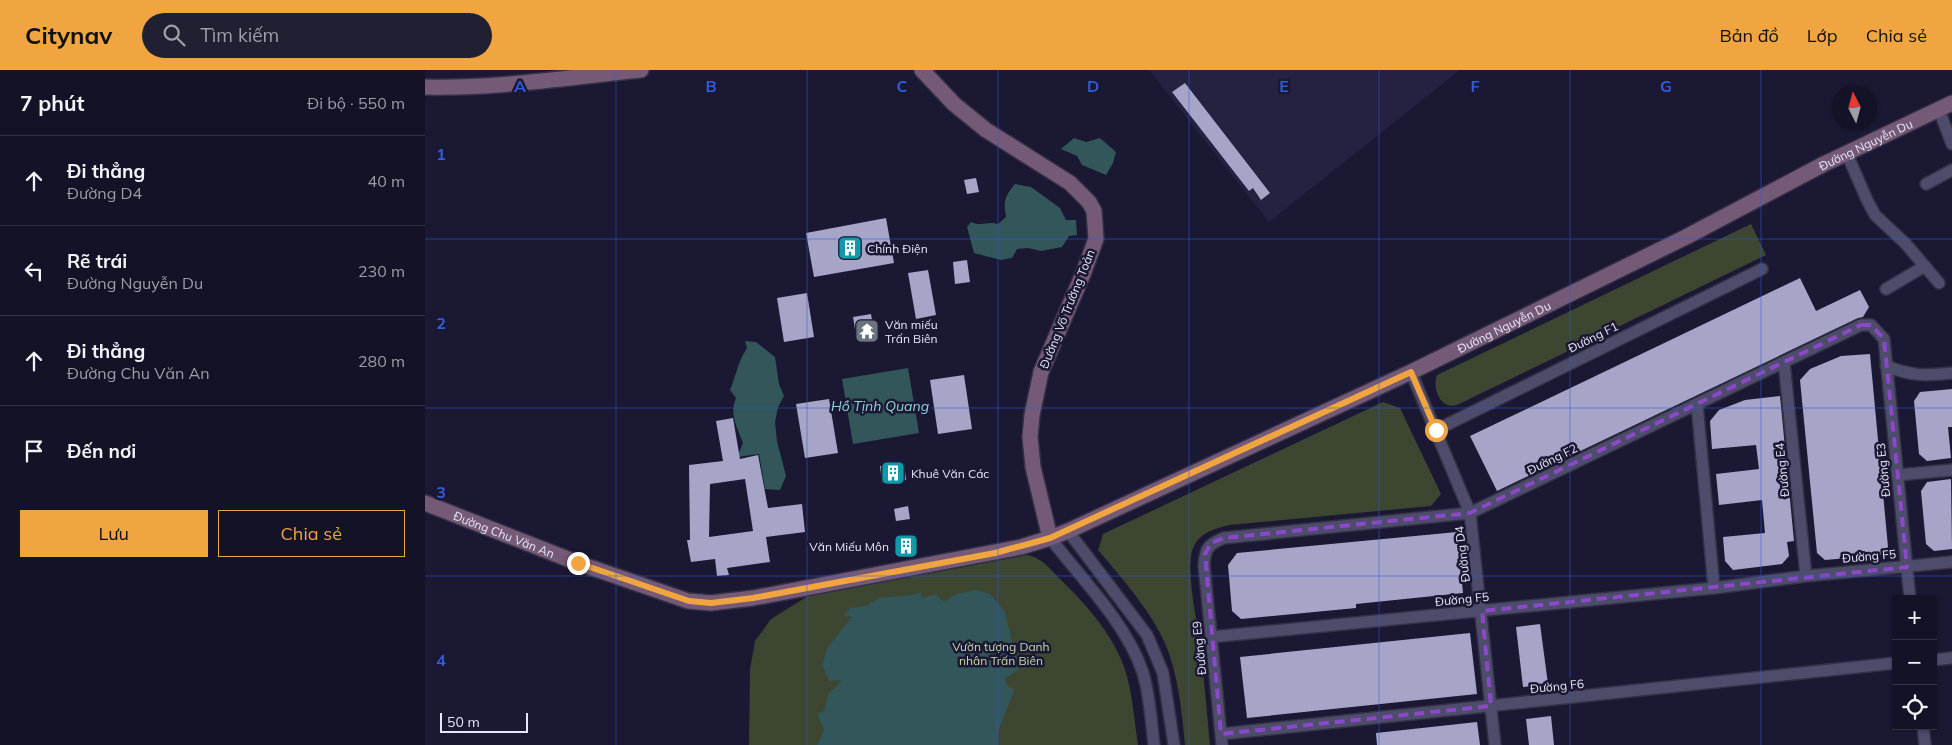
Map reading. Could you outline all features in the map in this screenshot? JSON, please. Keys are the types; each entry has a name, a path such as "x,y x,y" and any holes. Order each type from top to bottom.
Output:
{"main road":[{"path":"425,88 451,88 540,81 641,70"},
{"name":"Đường Võ Trường Toản","path":"922,70 954,104 986,130 1070,183 1089,202 1094,211 1096,239 1041,372 1032,415 1030,438 1033,467 1050,538"},
{"name":"Đường Nguyễn Du","path":"1050,538 1411,372 1686,237 1847,154 1946,107"},
{"name":"Đường Chu Văn An","path":"425,503 578,563 689,601 711,603 753,598 986,555 1050,538"}],"street":[{"path":"1946,107 1952,144"},
{"path":"1847,154 1875,215 1906,244 1939,283"},
{"path":"1926,184 1952,170"},
{"path":"1886,289 1925,266"},
{"name":"Đường F1","path":"1436,430 1762,269"},
{"name":"Đường F2","path":"1208,549 1211,543 1224,538 1471,513 1861,326 1871,325 1884,339"},
{"name":"Đường E3","path":"1884,339 1910,595"},
{"name":"Đường E4","path":"1784,362 1806,576"},
{"path":"1886,366 1908,374 1952,373"},
{"name":"Đường D4","path":"1411,372 1471,513 1495,745"},
{"path":"1697,404 1714,588"},
{"path":"1897,475 1952,470"},
{"path":"1067,531 1147,635 1163,673 1174,745"},
{"path":"1050,538 1120,626 1131,645 1144,675 1154,745"},
{"name":"Đường E9","path":"1208,549 1205,554 1204,566 1222,740"},
{"name":"Đường F5","path":"1211,637 1714,588 1806,576 1952,562"},
{"path":"1937,660 1952,658"},
{"name":"Đường F6","path":"1222,740 1491,706 1892,663"},
{"path":"1923,730 1925,745"}],"highlighted area":[{"path":"1861,325 1871,325 1884,339 1907,567 1482,611 1491,706 1221,734 1205,554 1211,543 1224,538 1470,513"}],"shaded area":[{"path":"1149,70 1460,70 1269,222"}],"green space":[{"path":"1751,224 1766,255 1457,405 1451,406 1446,404 1439,397 1436,386 1437,375"},
{"path":"1383,402 1400,408 1441,494 1431,506 1229,525 1200,537 1191,555 1190,567 1201,649 1210,745 1185,745 1178,688 1166,645 1154,622 1139,600 1098,550 1103,534"},
{"name":"Vườn tượng Danh nhân Trấn Biên","path":"1027,555 1041,561 1071,589 1110,638 1124,666 1128,680 1138,745 749,745 750,669 755,641 771,619 808,596"}],"water":[{"path":"1074,138 1086,142 1100,138 1116,152 1113,163 1106,175 1082,165 1077,156 1061,149"},
{"path":"1015,184 1031,187 1060,208 1066,220 1076,220 1077,235 1069,236 1062,247 1041,251 1028,248 1017,249 1012,258 1001,260 974,253 967,227 971,222 998,224 1006,217 1006,199"},
{"path":"745,341 756,342 775,357 779,384 784,396 778,407 775,422 777,441 786,476 780,490 765,489 759,454 737,457 743,443 736,426 733,410 736,398 730,390 739,363 747,348"},
{"name":"Hồ Tịnh Quang","path":"908,368 919,433 853,444 842,379"},
{"path":"976,590 990,594 1005,612 1019,669 1005,679 1008,687 1015,689 998,731 998,745 817,745 824,730 817,714 824,711 828,694 841,680 829,681 822,665 827,648 852,617 843,616 850,608 866,606 879,598 912,595 921,592 922,598 936,594 944,602 956,594"}],"building":[{"path":"1185,83 1270,193 1261,200 1253,188 1249,191 1172,92"},
{"path":"976,178 979,192 967,194 964,180"},
{"name":"Chính Điện","path":"886,218 894,263 814,277 806,233"},
{"path":"967,260 970,282 955,284 953,262"},
{"path":"928,270 936,315 916,319 908,273"},
{"path":"1800,278 1816,311 1860,290 1869,307 1863,317 1497,491 1470,436"},
{"path":"807,293 814,337 784,342 777,298"},
{"path":"871,314 873,326 855,329 853,317"},
{"path":"1870,354 1888,547 1881,555 1825,560 1817,553 1800,380 1810,369 1841,356"},
{"path":"964,375 972,429 938,434 930,380"},
{"path":"1952,389 1952,427 1948,427 1951,458 1927,461 1919,454 1914,401 1920,392"},
{"path":"1780,396 1794,541 1787,542 1789,556 1782,564 1733,570 1725,561 1723,537 1765,533 1762,500 1719,505 1716,474 1759,469 1756,445 1712,449 1710,421 1719,410 1745,400"},
{"path":"829,399 838,453 805,458 796,404"},
{"path":"733,418 740,459 758,455 768,508 802,504 805,532 766,537 770,562 727,568 729,575 717,576 715,559 691,562 687,540 690,540 689,465 723,461 716,421","holes":["745,479 753,531 709,537 710,484"]},
{"name":"Khuê Văn Các","path":"904,463 906,480 882,483 880,466"},
{"path":"1951,479 1952,549 1934,551 1926,544 1921,491 1927,482"},
{"path":"908,506 910,519 896,521 894,509"},
{"path":"1457,532 1463,593 1356,604 1356,608 1241,619 1232,611 1228,565 1237,553"},
{"path":"1540,624 1548,684 1523,687 1516,627"},
{"path":"1470,633 1477,694 1247,718 1240,657"},
{"path":"1551,716 1554,745 1529,745 1526,719"},
{"path":"1477,722 1480,745 1377,745 1376,733"}],"place":[{"name":"Chính Điện","path":"850,248"},
{"name":"Văn miếu Trấn Biên","path":"867,331"},
{"name":"Khuê Văn Các","path":"893,473"},
{"name":"Văn Miếu Môn","path":"906,546"}],"route":[{"path":"578,563 689,601 711,603 753,598 995,553 1050,538 1171,484 1303,420 1411,372 1436,430"}]}
